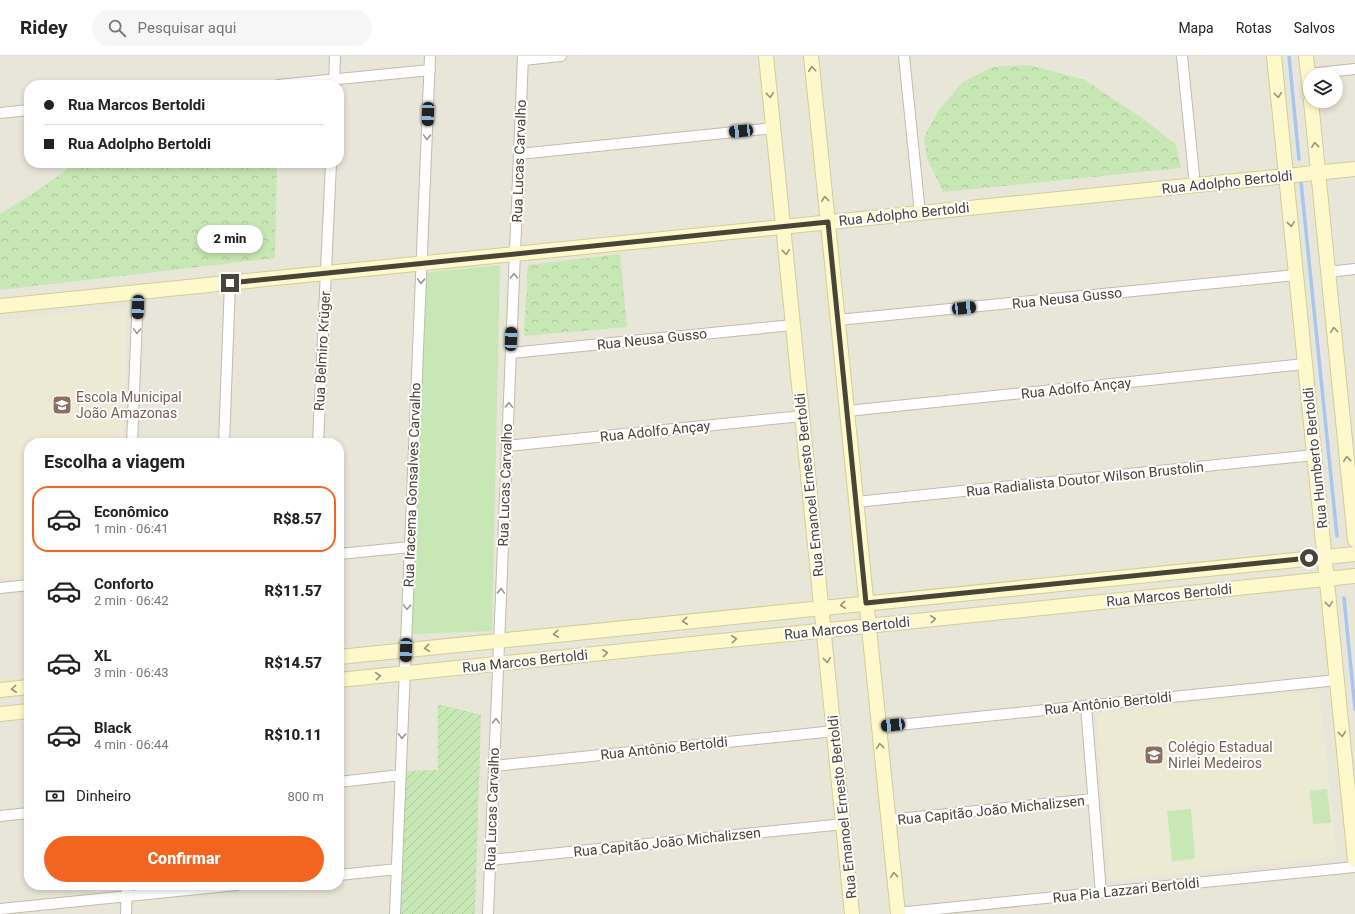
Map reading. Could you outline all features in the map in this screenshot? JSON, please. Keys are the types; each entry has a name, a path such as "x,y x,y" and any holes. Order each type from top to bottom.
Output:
{"street":[{"path":"334,80 335,56"},
{"name":"Rua Iracema Gonsalves Carvalho","path":"395,914 430,56"},
{"path":"523,58 561,56"},
{"name":"Rua Emanoel Ernesto Bertoldi","path":"766,56 852,914"},
{"path":"811,56 897,913"},
{"path":"904,56 920,213"},
{"path":"1182,56 1195,185"},
{"name":"Rua Humberto Bertoldi","path":"1274,56 1355,860"},
{"path":"1306,56 1307,68"},
{"name":"Rua Lucas Carvalho","path":"488,914 523,58"},
{"path":"1343,70 1355,69"},
{"path":"344,81 430,70"},
{"path":"1312,108 1355,540"},
{"path":"0,113 24,111"},
{"path":"519,154 773,128"},
{"name":"Rua Belmiro Krüger","path":"318,438 330,168"},
{"name":"Rua Adolpho Bertoldi","path":"0,306 1355,169"},
{"path":"1328,272 1355,269"},
{"name":"Rua Neusa Gusso","path":"838,320 1296,275"},
{"path":"224,438 230,283"},
{"path":"132,438 138,292"},
{"name":"Rua Neusa Gusso","path":"511,353 793,325"},
{"name":"Rua Adolfo Ançay","path":"847,411 1305,364"},
{"name":"Rua Adolfo Ançay","path":"507,446 802,416"},
{"name":"Rua Radialista Doutor Wilson Brustolin","path":"856,502 1314,456"},
{"path":"344,554 410,547"},
{"name":"Rua Marcos Bertoldi","path":"344,656 1355,554"},
{"name":"Rua Marcos Bertoldi","path":"344,679 1355,576"},
{"path":"0,588 24,586"},
{"name":"Rua Antônio Bertoldi","path":"879,727 1337,680"},
{"path":"0,690 24,688"},
{"path":"1086,706 1101,893"},
{"path":"0,714 24,712"},
{"name":"Rua Antônio Bertoldi","path":"494,766 834,731"},
{"path":"344,782 400,776"},
{"name":"Rua Capitão João Michalizsen","path":"888,820 1094,800"},
{"path":"0,816 24,814"},
{"name":"Rua Capitão João Michalizsen","path":"490,860 844,824"},
{"name":"Rua Pia Lazzari Bertoldi","path":"897,913 1355,867"},
{"path":"344,874 397,869"},
{"path":"126,914 127,890"},
{"path":"0,909 187,890"}],"shaded area":[{"path":"0,56 1355,56 1355,914 0,914"},
{"name":"Escola Municipal João Amazonas","path":"127,308 123,438 24,438 24,576 0,578 0,320"},
{"path":"1319,691 1337,856 1110,881 1097,714"}],"green space":[{"path":"1029,65 1085,80 1145,120 1176,145 1181,168 943,192 927,158 924,137 939,110 963,82 993,67"},
{"path":"69,168 277,168 275,258 0,290 0,214 37,191"},
{"path":"620,254 627,327 524,336 528,265"},
{"path":"500,265 492,631 411,634 422,273"},
{"path":"438,704 481,715 475,914 400,914 403,771 438,770"},
{"path":"1327,789 1331,823 1313,824 1310,791"},
{"path":"1191,809 1195,859 1172,861 1167,811"}],"waterway":[{"path":"1289,56 1299,159"},
{"path":"1301,182 1337,536"},
{"path":"1344,598 1355,709"}],"place":[{"name":"Escola Municipal João Amazonas","path":"62,405"},
{"name":"Colégio Estadual Nirlei Medeiros","path":"1154,755"}],"route":[{"path":"230,283 828,222 866,603 1309,558"}]}
